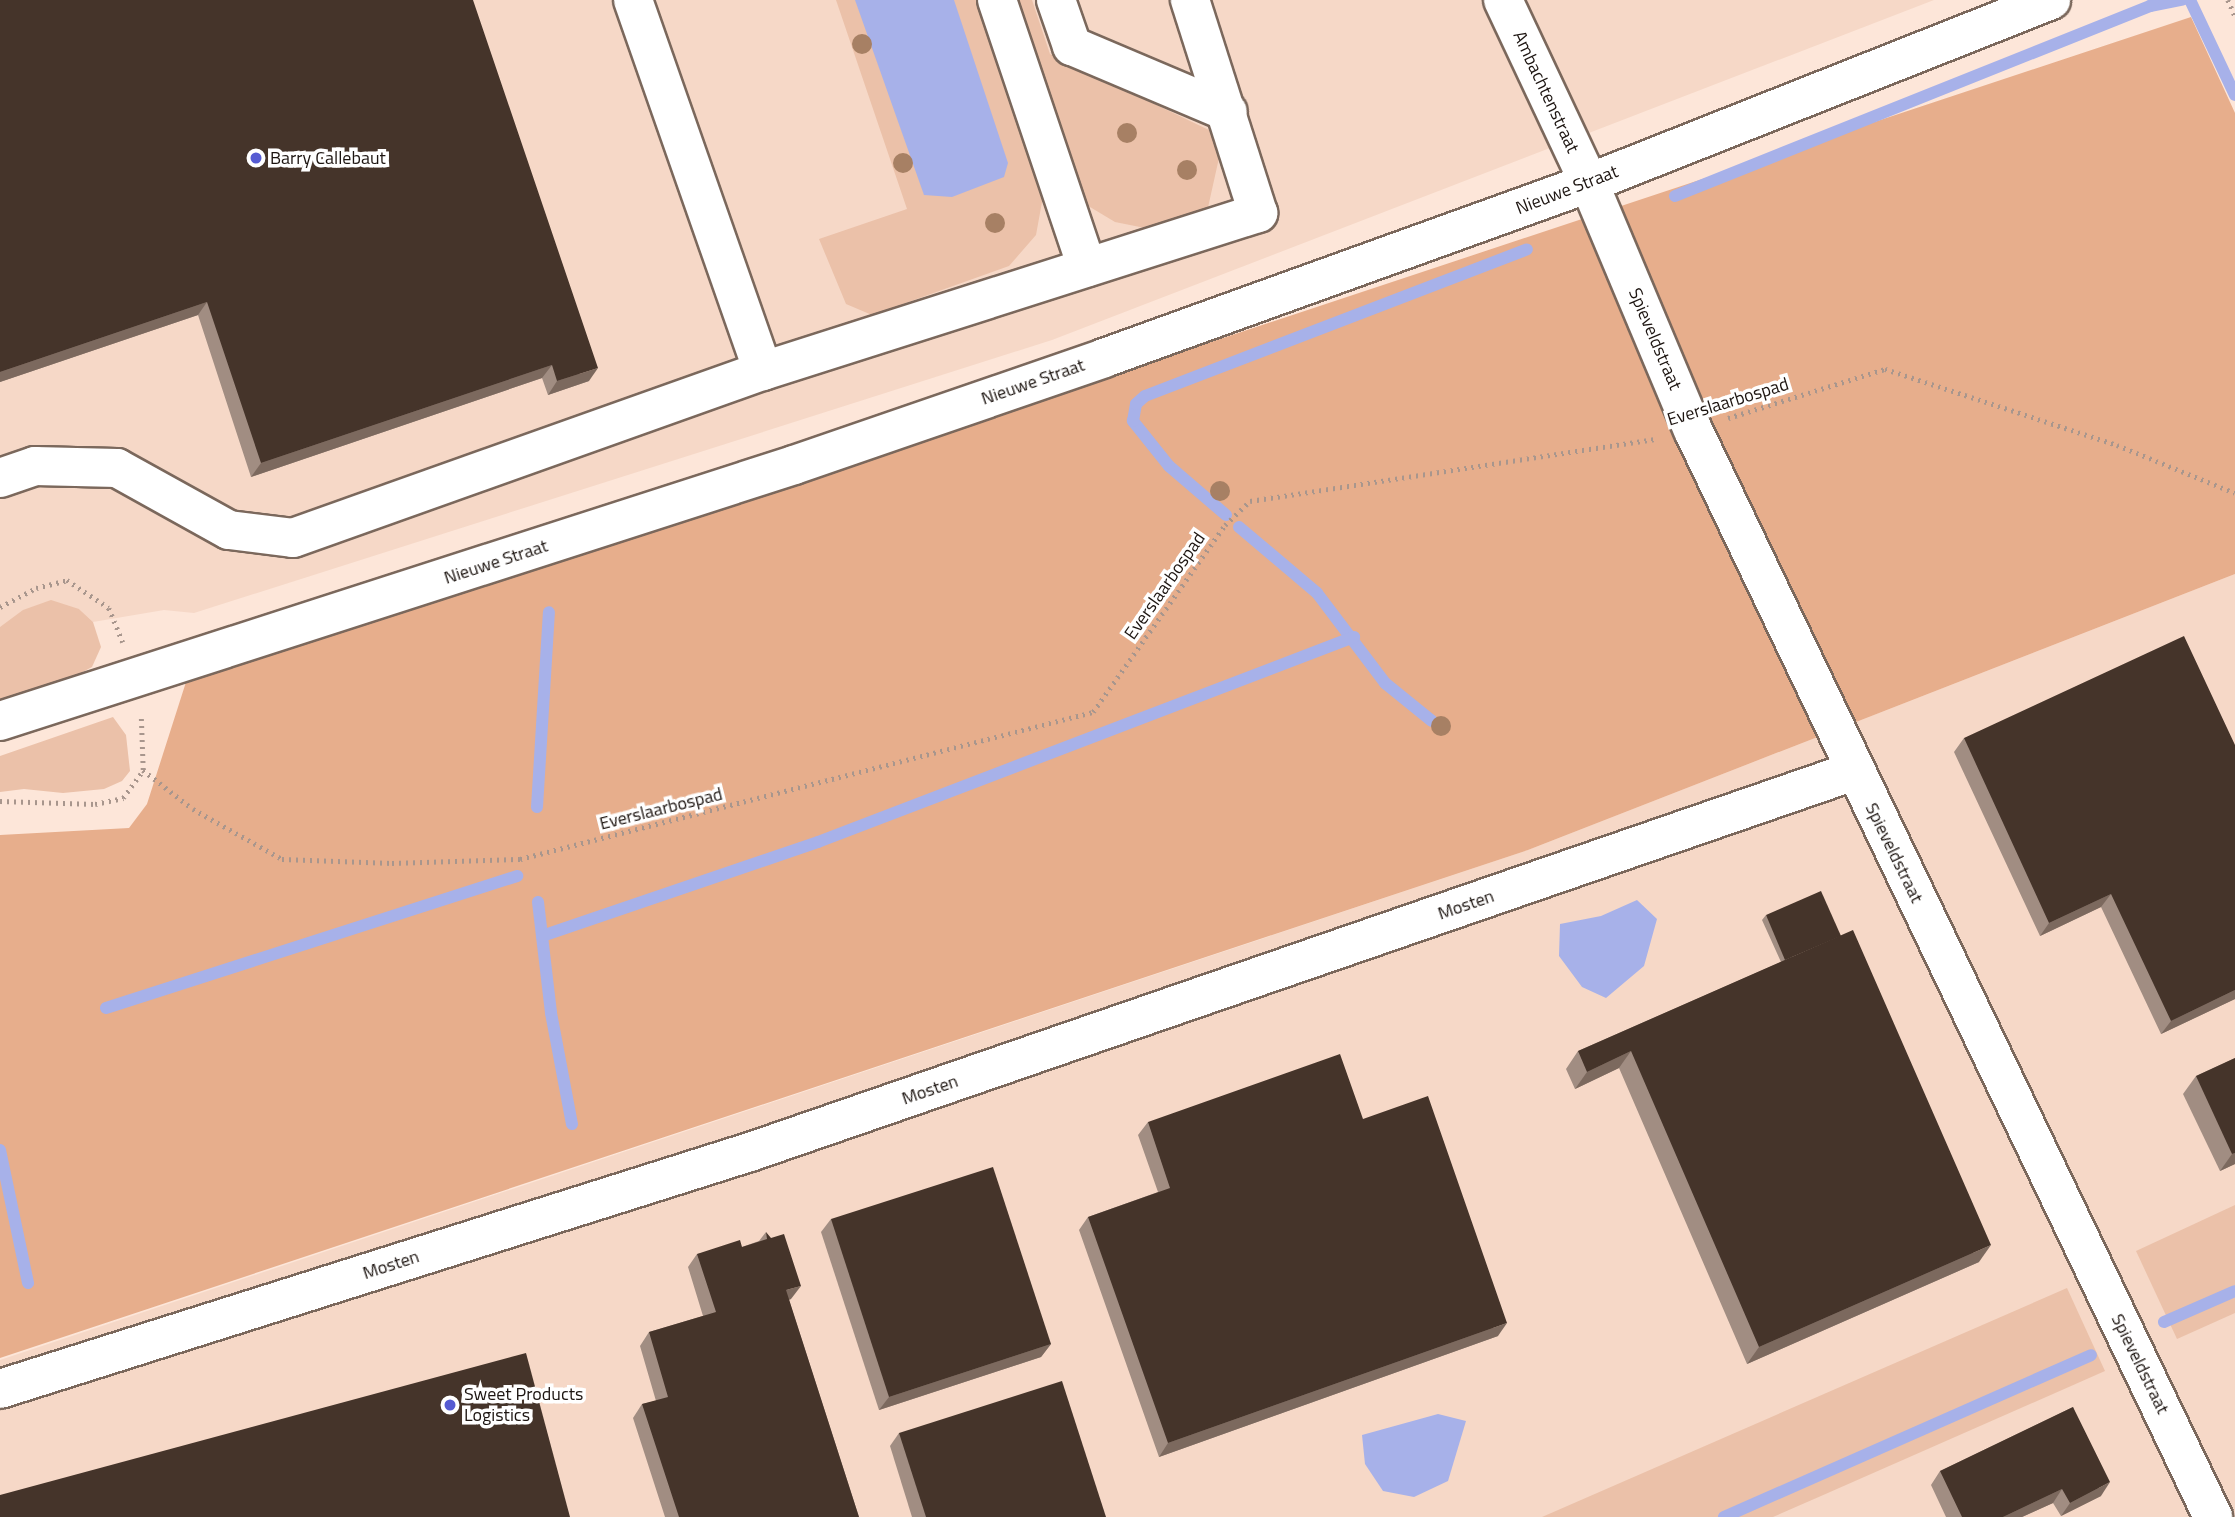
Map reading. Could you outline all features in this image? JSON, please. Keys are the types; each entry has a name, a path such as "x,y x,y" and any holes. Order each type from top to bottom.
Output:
{"street":[{"path":"633,0 763,371"},
{"path":"997,0 1087,267"},
{"path":"1056,0 1072,46 1228,113"},
{"path":"0,478 36,466 117,468 229,530 293,538 763,371 1258,213 1190,0"},
{"name":"Ambachtenstraat","path":"1503,0 1589,183"},
{"name":"Nieuwe Straat","path":"0,721 807,460 1589,183 2051,0"},
{"name":"Spieveldstraat","path":"1589,183 1693,430 2213,1517"},
{"name":"Mosten","path":"0,1389 750,1152 1854,771"}],"path":[{"path":"2228,0 2235,16"},
{"name":"Everslaarbospad","path":"143,770 193,809 282,859 392,863 520,859 1093,712 1226,525 1250,501 1693,430 1885,369 2117,444 2235,493"},
{"path":"0,607 36,588 67,580 109,608 135,677 144,728 143,770 123,798 95,804 0,802"}],"shaded area":[{"path":"0,0 1934,0 1052,340 194,613 164,610 93,622 79,609 0,627"},
{"path":"836,0 981,0 1044,191 1036,235 1009,266 872,315 846,304 819,239 907,209"},
{"path":"1007,0 1032,0 1050,54 1211,131 1219,158 1207,212 1145,228 1115,222 1085,204"},
{"path":"2191,17 2235,113 2235,574 1528,850 0,1358 0,835 129,828 147,804 186,682"},
{"path":"2235,574 2235,1517 0,1517 0,1360 1528,850"},
{"path":"51,600 79,609 93,622 101,647 92,667 68,680 0,702 0,627 23,610"},
{"path":"113,717 126,735 130,771 122,781 104,789 63,793 24,789 0,792 0,756"},
{"path":"2235,1205 2235,1313 2177,1339 2136,1251"},
{"path":"2067,1288 2105,1371 1773,1517 1542,1517"}],"water":[{"path":"855,0 954,0 1008,163 1004,177 952,197 924,195"},
{"path":"1637,900 1657,919 1644,966 1606,998 1582,987 1559,956 1560,924 1601,916"},
{"path":"1438,1414 1466,1421 1448,1481 1414,1497 1383,1491 1365,1464 1362,1435"}],"building":[{"name":"Barry Callebaut","path":"0,0 473,0 598,368 557,381 552,365 261,463 207,302 0,372"},
{"path":"2184,636 2235,745 2235,990 2171,1021 2111,894 2049,923 1964,738"},
{"path":"1821,891 1841,936 1785,960 1766,915"},
{"path":"1853,930 1991,1245 1759,1347 1631,1051 1587,1072 1578,1051"},
{"path":"1340,1054 1363,1119 1428,1096 1507,1323 1168,1443 1088,1217 1170,1188 1148,1122"},
{"path":"2235,1058 2235,1153 2232,1154 2196,1076"},
{"path":"993,1167 1051,1344 889,1397 831,1219"},
{"path":"766,1232 771,1238 784,1234 801,1286 786,1290 859,1517 679,1517 642,1404 668,1397 649,1332 716,1312 697,1254 740,1240 742,1247 767,1239"},
{"name":"Sweet Products Logistics","path":"526,1353 570,1517 0,1517 0,1495"},
{"path":"1062,1381 1106,1517 926,1517 899,1433"},
{"path":"2073,1407 2110,1482 2070,1503 2062,1489 2003,1517 1962,1517 1940,1471"}],"waterway":[{"path":"1675,196 2150,6 2182,0"},
{"path":"2190,0 2235,95"},
{"path":"1226,515 1169,466 1133,421 1136,404 1145,396 1527,249"},
{"path":"1239,527 1317,593 1385,683 1432,721"},
{"path":"537,807 549,612"},
{"path":"542,936 818,842 1354,637"},
{"path":"106,1008 517,876"},
{"path":"538,902 551,1013 572,1124"},
{"path":"0,1150 28,1283"},
{"path":"2164,1322 2235,1291"},
{"path":"1724,1517 2091,1355"}],"place":[{"name":"Barry Callebaut","path":"256,158"},
{"name":"Sweet Products Logistics","path":"450,1405"}]}
